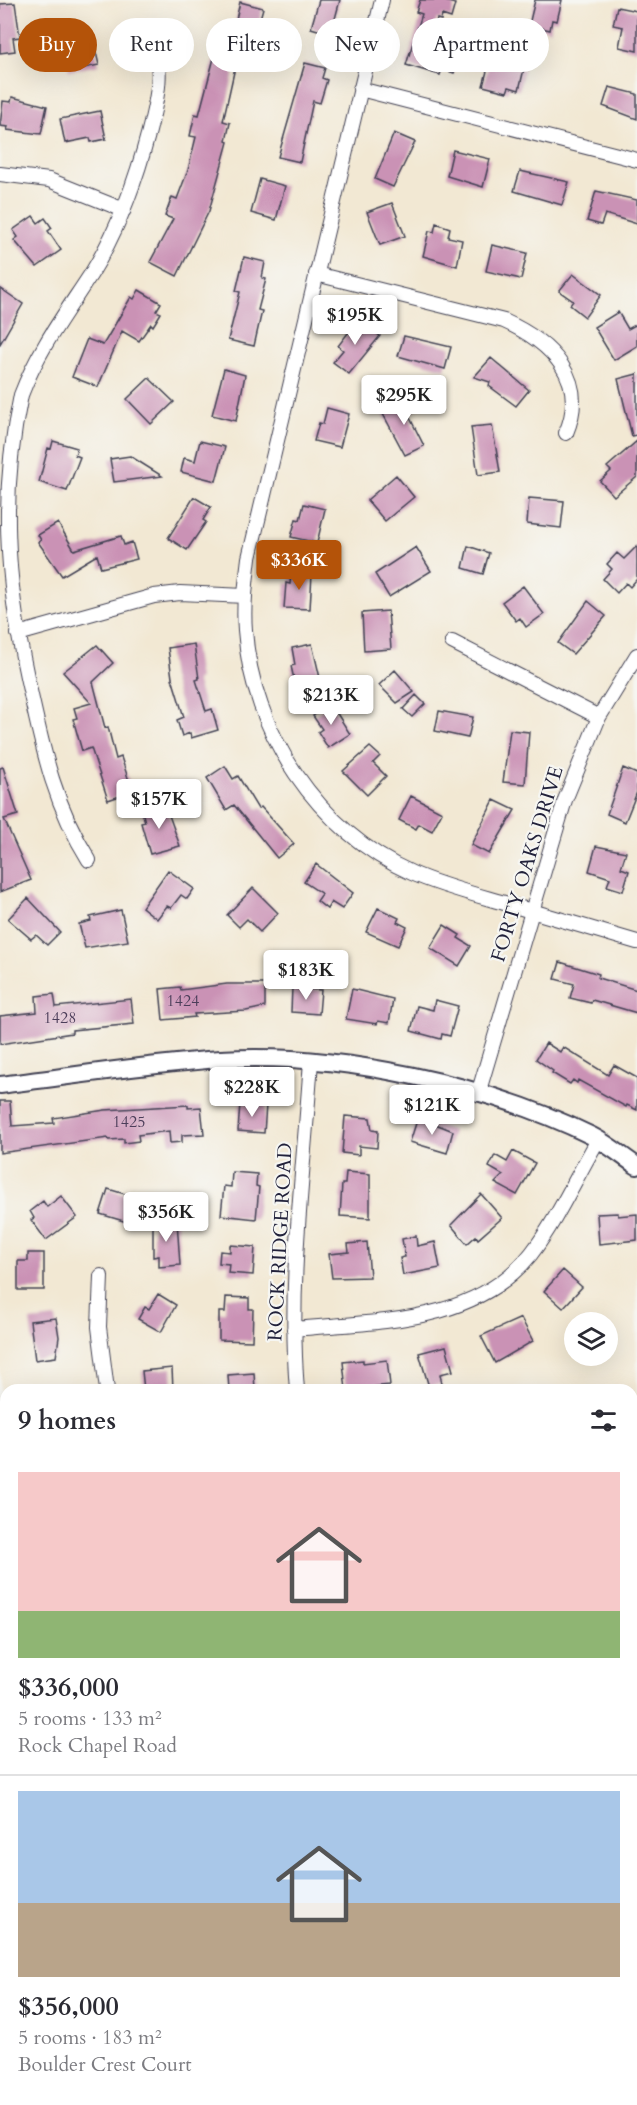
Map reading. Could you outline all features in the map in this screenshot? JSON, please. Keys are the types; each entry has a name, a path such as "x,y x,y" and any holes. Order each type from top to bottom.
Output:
{"street":[{"path":"382,0 249,558 244,596 245,631 250,668 259,702 272,735 289,764 329,815 380,856 441,885 637,942"},
{"path":"89,860 60,806 48,771 3,562 0,512 9,435 35,363 54,327 92,273 124,210 138,174 160,91 161,72"},
{"path":"360,88 637,160"},
{"path":"0,174 49,180 124,210"},
{"path":"316,274 504,321 523,329 542,342 567,372 574,406 566,433"},
{"path":"18,634 154,596 208,593 244,596"},
{"path":"452,642 599,717"},
{"name":"FORTY OAKS DRIVE","path":"478,1094 565,800 599,717 637,655"},
{"path":"0,1085 221,1059 311,1060 398,1073 478,1094 561,1122 598,1140 637,1166"},
{"name":"ROCK RIDGE ROAD","path":"297,1384 294,1329 295,1272 311,1060"},
{"path":"294,1329 434,1313 479,1296 503,1281 531,1254 598,1140"},
{"path":"101,1276 99,1327 106,1384"}],"building":[{"path":"319,0 340,0 335,18 314,18 314,29 311,28"},
{"path":"420,0 442,0 455,4 451,18 442,15 441,18 421,18 422,14 416,12"},
{"path":"535,0 562,0 557,21 552,20 550,30 549,18 531,18"},
{"path":"240,2 263,8 260,18 236,18"},
{"path":"15,3 18,37 13,38 15,51 0,53 0,4"},
{"path":"617,7 637,11 637,51 619,47 623,27 613,25"},
{"path":"412,46 412,67 406,65"},
{"path":"305,63 314,65 314,72 324,72 322,78 327,80 320,103 313,101 300,162 278,157"},
{"path":"210,72 234,72 223,121 230,123 226,141 228,142 209,211 177,276 150,262 173,219 165,216 172,197 177,199 188,170 196,137 190,136 195,114 199,115"},
{"path":"487,72 523,72 519,90 509,87 507,92 483,86"},
{"path":"609,87 637,94 637,119 603,106"},
{"path":"12,97 47,106 41,134 7,130 8,127 0,126 3,101 11,102"},
{"path":"100,111 106,139 91,142 90,138 65,143 60,119"},
{"path":"394,133 415,142 393,187 375,179"},
{"path":"453,150 490,159 483,187 447,176"},
{"path":"520,171 569,182 562,205 514,191"},
{"path":"260,179 285,186 276,220 251,213"},
{"path":"596,191 637,200 637,224 605,214 601,225 587,221"},
{"path":"392,203 405,236 380,245 367,212"},
{"path":"33,216 38,223 45,218 52,228 48,231 61,250 37,267 14,240 18,237 13,230"},
{"path":"436,223 450,228 448,237 462,240 457,266 423,256 429,231 434,232"},
{"path":"492,245 527,253 521,279 486,271"},
{"path":"244,257 265,262 262,278 266,279 258,310 262,311 254,346 228,340 240,292 236,291"},
{"path":"573,274 601,295 585,317 570,305 573,301 559,291"},
{"path":"0,288 23,304 0,344"},
{"path":"139,290 161,303 156,311 161,313 153,326 151,324 139,341 122,331 98,387 72,377 87,339 103,345 131,297 134,299"},
{"path":"618,312 628,329 637,324 637,346 614,360 594,327"},
{"path":"358,320 380,336 349,374 333,362 343,350 338,346"},
{"path":"404,336 451,347 445,369 398,356"},
{"path":"491,358 529,390 516,406 489,386 490,382 474,377"},
{"path":"224,369 245,375 236,421 212,415"},
{"path":"637,374 637,435 632,436 618,379"},
{"path":"149,378 174,402 151,424 127,399"},
{"path":"411,398 416,410 408,414 424,446 405,455 382,412"},
{"path":"327,408 349,414 340,447 314,441 319,423 323,424"},
{"path":"492,425 500,472 478,475 471,427"},
{"path":"53,441 77,448 75,455 80,457 67,491 39,482 48,448 51,449"},
{"path":"200,441 225,447 216,481 181,472 184,458 195,461"},
{"path":"637,441 637,477 614,496 600,481 611,471 607,467"},
{"path":"130,456 162,476 114,482 110,459"},
{"path":"396,475 414,497 385,521 367,500"},
{"path":"194,497 211,507 203,520 206,522 187,550 168,538"},
{"path":"529,498 564,501 561,528 527,524"},
{"path":"304,504 325,509 317,543 291,537 296,519 300,520"},
{"path":"58,523 74,550 121,536 124,545 132,542 137,559 101,568 97,555 62,576 38,542 41,540 38,535"},
{"path":"468,546 489,553 483,574 463,568"},
{"path":"637,546 637,579 630,587 626,583 617,593 603,579 612,569 607,564 617,553 624,559"},
{"path":"416,547 431,571 389,597 375,574"},
{"path":"291,572 312,574 310,609 284,608 286,583 290,584"},
{"path":"523,586 544,614 526,627 520,618 516,621 502,602"},
{"path":"588,601 606,616 573,654 558,643"},
{"path":"388,611 391,649 364,651 362,613"},
{"path":"194,644 199,679 196,680 206,711 212,709 218,730 191,738 190,733 182,736 177,720 184,717 172,678 168,648"},
{"path":"312,644 320,678 295,684 291,666 295,665 292,648"},
{"path":"97,645 113,663 93,682 116,759 121,757 130,784 127,785 129,793 108,800 91,748 82,751 73,719 77,718 74,708 91,703 63,672"},
{"path":"395,670 414,692 397,703 379,685"},
{"path":"416,695 425,704 412,717 403,709"},
{"path":"331,704 350,734 328,748 318,732 322,729 313,716"},
{"path":"439,711 473,717 468,738 435,731"},
{"path":"510,730 529,732 525,784 503,782"},
{"path":"370,747 380,756 373,763 386,776 367,795 343,771"},
{"path":"225,766 233,779 238,776 258,809 261,807 294,844 277,858 234,805 226,810 207,778"},
{"path":"3,767 18,815 4,819 31,880 0,892 0,768"},
{"path":"623,768 637,774 637,792 625,822 607,814"},
{"path":"411,796 442,812 432,831 419,824 416,829 399,820"},
{"path":"494,800 515,810 489,854 471,845"},
{"path":"165,804 180,846 150,854 141,823 145,822 142,811"},
{"path":"596,846 626,852 621,868 629,871 623,891 607,886 610,878 589,871"},
{"path":"316,864 353,893 342,909 331,902 327,909 317,901 322,894 304,882"},
{"path":"168,870 194,889 187,899 181,895 171,908 167,906 157,919 142,907"},
{"path":"253,888 278,913 260,932 247,919 239,927 227,915"},
{"path":"28,898 60,932 47,945 36,935 31,939 8,919"},
{"path":"378,908 399,918 397,922 407,927 398,946 366,932"},
{"path":"121,910 128,941 85,948 79,924 91,921 90,917"},
{"path":"444,925 460,935 458,938 471,946 459,966 430,948"},
{"path":"560,962 599,974 598,978 637,990 637,1013 592,1000 591,1003 570,998 574,984 555,979"},
{"path":"227,984 265,984 265,1007 246,1011 194,1014 195,1017 163,1020 160,989 180,987 181,990"},
{"path":"292,988 321,990 319,1014 291,1012"},
{"path":"352,989 393,999 389,1023 378,1021 377,1024 346,1019"},
{"path":"54,994 56,1007 131,999 134,1024 72,1030 72,1033 0,1044 0,1016 37,1012 36,996"},
{"path":"435,1000 458,1006 450,1036 442,1034 441,1039 411,1031 417,1006 433,1010"},
{"path":"546,1043 560,1052 563,1047 608,1075 614,1065 637,1078 637,1110 627,1105 626,1107 578,1080 577,1083 573,1080 570,1084 552,1073 553,1071 536,1059"},
{"path":"0,1101 10,1101 12,1126 54,1123 53,1118 105,1110 188,1105 188,1108 201,1107 204,1134 182,1135 182,1142 170,1143 169,1131 138,1135 139,1141 124,1143 124,1139 109,1140 108,1138 0,1153"},
{"path":"240,1103 266,1105 264,1133 238,1131"},
{"path":"345,1116 370,1118 372,1130 378,1131 377,1148 359,1146 359,1155 342,1153"},
{"path":"418,1117 453,1131 447,1153 410,1142"},
{"path":"513,1151 535,1163 517,1195 495,1183 503,1175 489,1167 495,1155 507,1162"},
{"path":"232,1172 257,1174 256,1186 259,1187 256,1219 221,1215 224,1186 231,1187"},
{"path":"346,1172 370,1174 370,1218 340,1216 342,1184 345,1184"},
{"path":"108,1189 135,1197 127,1222 100,1214"},
{"path":"481,1194 502,1218 478,1239 476,1236 467,1244 451,1225"},
{"path":"61,1196 77,1217 46,1240 31,1220 34,1218 30,1211 43,1201 47,1207"},
{"path":"618,1213 618,1216 637,1214 637,1240 599,1244 597,1214"},
{"path":"177,1221 180,1265 159,1267 159,1256 153,1257 153,1222"},
{"path":"416,1236 417,1246 435,1242 440,1268 403,1275 400,1258 405,1257 402,1239"},
{"path":"367,1242 370,1277 332,1278 329,1254 349,1252 348,1244"},
{"path":"230,1245 255,1247 253,1275 228,1273 229,1264 219,1263 220,1251 230,1252"},
{"path":"28,1253 44,1253 44,1290 18,1290 18,1261 28,1261"},
{"path":"563,1270 582,1287 563,1308 544,1291"},
{"path":"158,1294 176,1305 161,1332 138,1319 145,1307 149,1309"},
{"path":"226,1297 249,1298 249,1309 253,1309 252,1341 219,1340 219,1312 225,1312"},
{"path":"56,1318 59,1337 56,1357 35,1360 30,1321"},
{"path":"521,1318 533,1341 495,1363 481,1336"},
{"path":"446,1346 453,1371 440,1374 442,1384 428,1384 419,1353"},
{"path":"363,1360 363,1363 387,1360 390,1384 345,1384 343,1362"},
{"path":"172,1368 173,1384 143,1384 142,1371"},
{"path":"254,1373 255,1384 229,1384 228,1375"}]}
